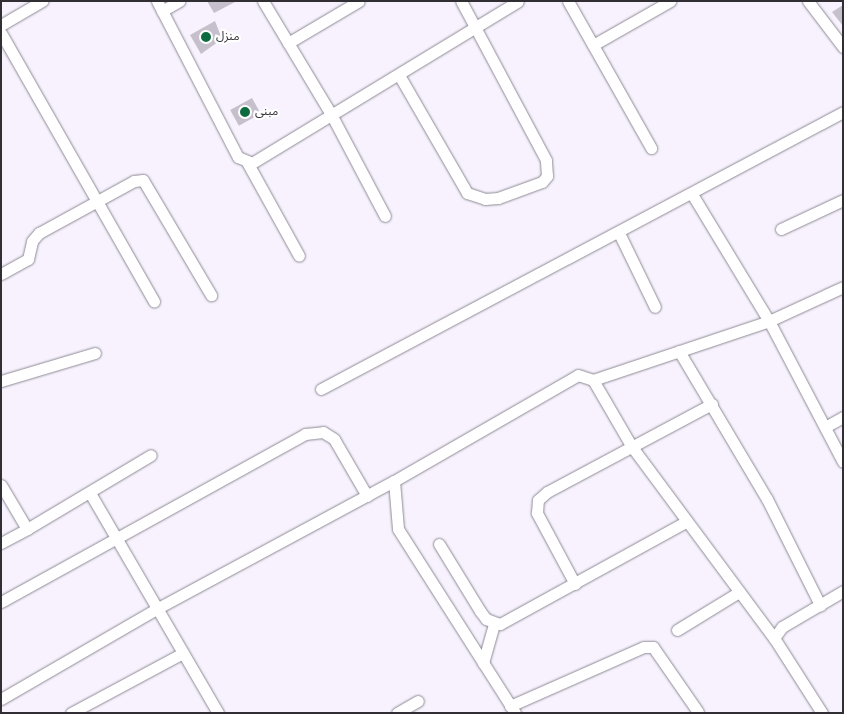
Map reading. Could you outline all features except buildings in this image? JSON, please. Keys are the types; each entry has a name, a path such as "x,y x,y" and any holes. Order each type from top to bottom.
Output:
{"street":[{"path":"1,25 42,1"},
{"path":"180,1 159,6 238,157 247,162 255,162 518,1"},
{"path":"263,1 332,116 385,216"},
{"path":"288,43 359,1"},
{"path":"399,75 467,192 485,199 498,198 542,182 547,176 546,160 477,27 461,1"},
{"path":"568,1 651,148"},
{"path":"593,45 670,1"},
{"path":"808,1 843,47"},
{"path":"1,33 154,301"},
{"path":"321,389 619,233 843,112"},
{"path":"247,162 299,256"},
{"path":"1,274 28,259 36,235 134,181 145,181 211,295"},
{"path":"692,194 769,320 843,462"},
{"path":"781,229 843,200"},
{"path":"619,233 655,307"},
{"path":"593,380 769,320 843,287"},
{"path":"679,351 767,499 820,605"},
{"path":"1,381 95,353"},
{"path":"1,699 158,608 394,481 571,377 587,376 593,380 632,447 774,638 822,713"},
{"path":"575,584 537,513 538,500 712,404"},
{"path":"825,427 843,417"},
{"path":"1,602 305,434 323,432 334,439 367,496"},
{"path":"1,543 90,494 152,455"},
{"path":"394,481 398,530 512,710 644,647 653,647 698,712"},
{"path":"1,485 27,529"},
{"path":"90,494 218,713"},
{"path":"494,624 506,622 687,521"},
{"path":"439,544 480,611 494,624"},
{"path":"677,630 739,592"},
{"path":"774,638 782,627 843,592"},
{"path":"483,663 494,624"},
{"path":"71,713 183,653"},
{"path":"397,713 418,701"}],"place":[{"name":"منزل","path":"206,37"},
{"name":"مبنى","path":"245,112"}]}
